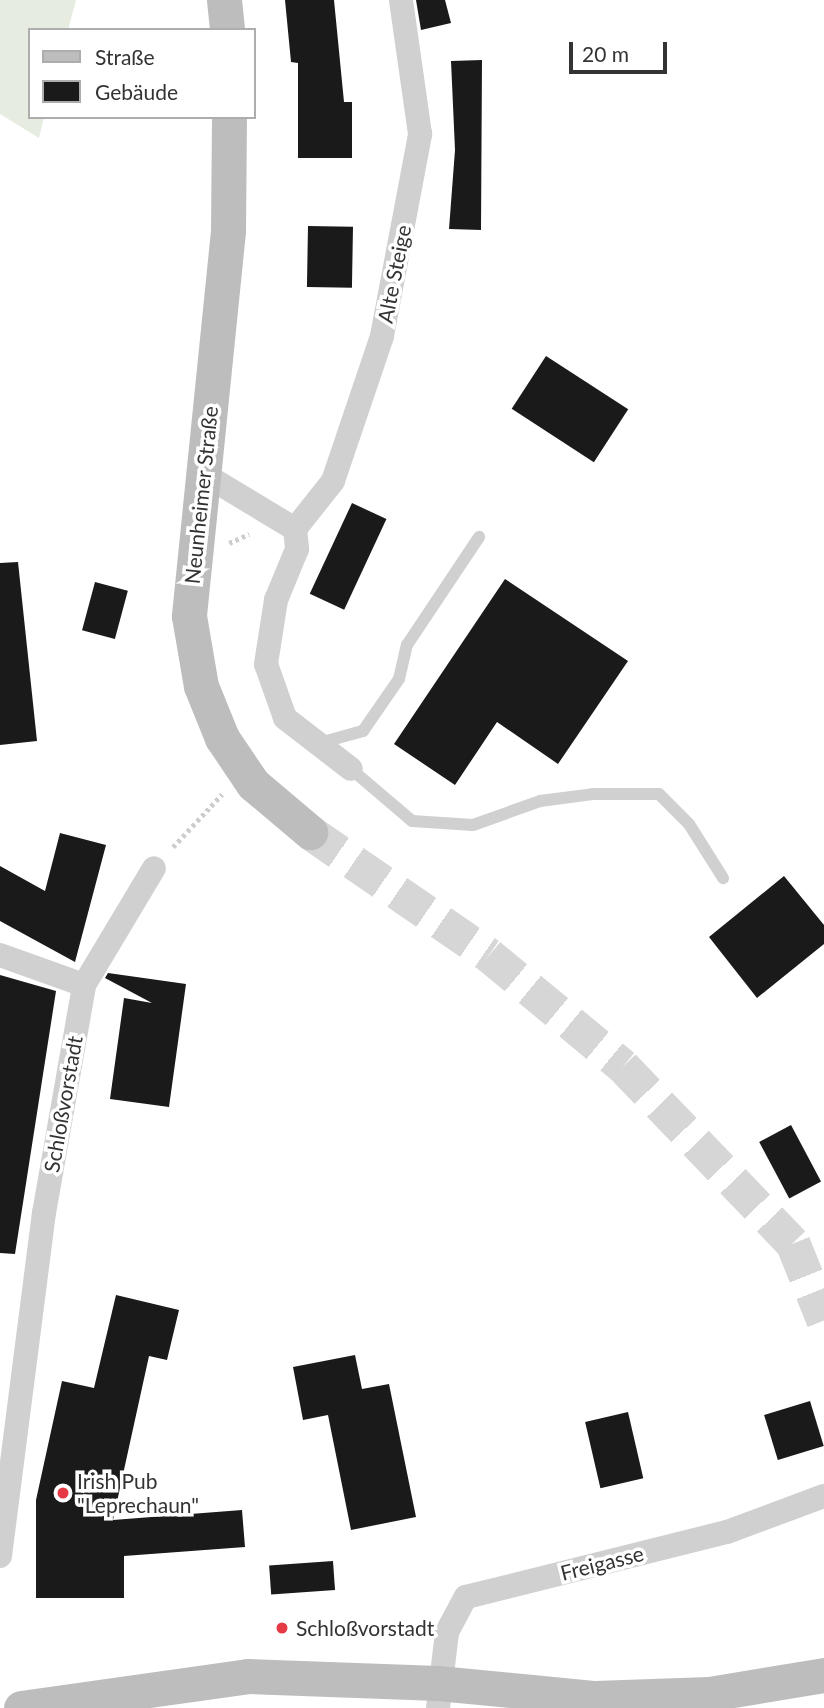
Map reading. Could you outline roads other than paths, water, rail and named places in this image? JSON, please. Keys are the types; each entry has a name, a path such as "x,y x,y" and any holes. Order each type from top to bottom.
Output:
{"street":[{"path":"224,0 226,28"},
{"name":"Alte Steige","path":"286,522 333,481 382,336 420,134 401,0"},
{"name":"Neunheimer Straße","path":"229,119 228,231 194,539 189,616 201,685 222,738 253,784 310,832"},
{"path":"202,473 286,522 297,549 276,600 266,664 285,718 351,769"},
{"name":"Schloßvorstadt","path":"0,1556 44,1213 84,985 154,868"},
{"path":"0,955 84,985"},
{"name":"Freigasse","path":"438,1696 447,1632 466,1597 727,1532 824,1496"},
{"path":"21,1708 248,1676 438,1696 595,1698 709,1694 824,1675"}],"lane":[{"path":"316,744 363,731 399,679 407,645 479,537"},
{"path":"351,769 412,821 473,825 540,801 593,794 659,794 689,824 723,878"}],"tunnel":[{"path":"310,832 489,955 623,1066 793,1243 824,1320"}],"place":[{"name":"Irish Pub \"Leprechaun\"","path":"63,1493"},
{"name":"Schloßvorstadt","path":"282,1628"}]}
